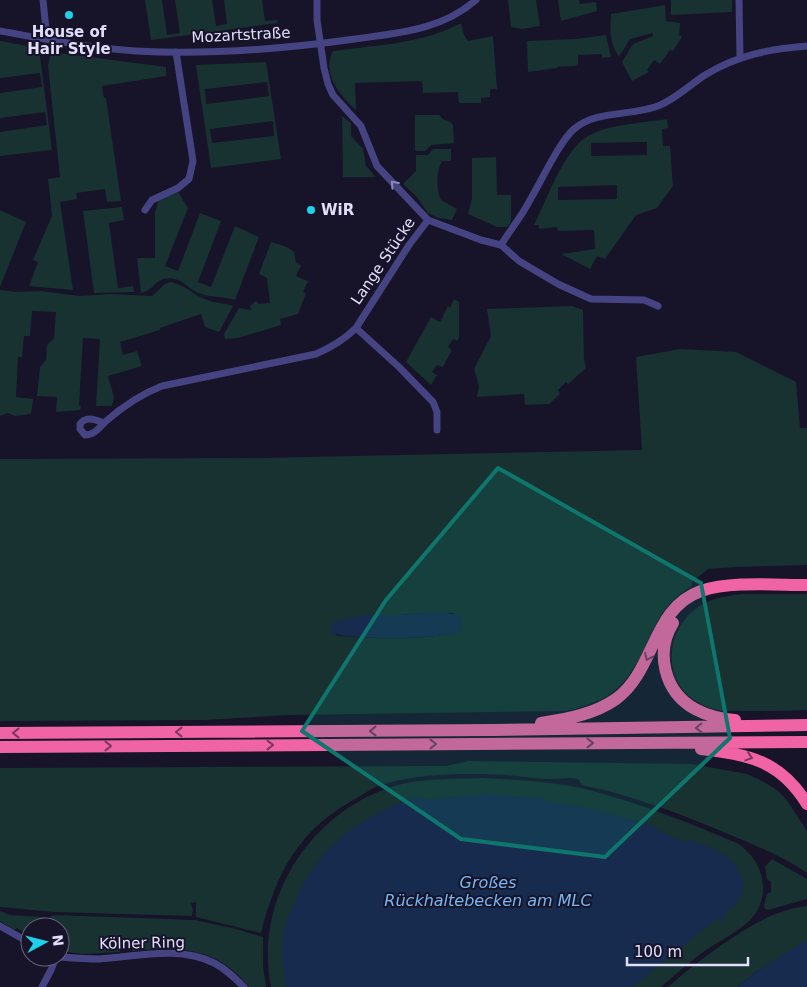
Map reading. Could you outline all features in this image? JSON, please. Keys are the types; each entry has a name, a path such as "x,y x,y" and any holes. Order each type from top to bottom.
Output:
{"highway":[{"path":"492,730 568,719 601,708 618,698 640,672 656,636 669,615 687,598 700,591 734,586 807,585"},
{"path":"714,588 688,605 669,629 665,638 663,659 669,681 683,701 694,709 708,715 722,719 782,725"},
{"path":"0,733 492,730 807,725"},
{"path":"0,747 807,742"},
{"path":"649,743 740,754 763,762 789,780 807,804"}],"street":[{"path":"43,0 47,39"},
{"path":"317,0 317,20 324,68 333,96 362,126 377,166 428,220"},
{"name":"Mozartstraße","path":"0,31 135,51 267,50 418,30 443,22 476,0"},
{"path":"739,0 740,57"},
{"path":"658,306 644,300 591,299 558,284 519,261 501,245 529,203 564,139 573,129 583,123 602,117 660,106 704,76 740,57 807,46"},
{"path":"145,210 152,200 178,188 190,179 192,171 193,161 176,52"},
{"name":"Lange Stücke","path":"104,423 132,401 162,386 316,354 344,340 356,328 428,220 481,240 501,245"},
{"path":"356,328 399,367 433,402 437,412 437,430"},
{"path":"0,926 20,937"},
{"name":"Kölner Ring","path":"70,957 99,958 169,953 190,955 213,963 229,972 244,987"},
{"path":"42,987 53,967"}],"highlighted area":[{"path":"498,468 701,583 730,738 605,857 461,839 302,731 386,600"}],"green space":[{"path":"145,0 162,0 167,35 180,33 175,0 212,0 216,26 227,24 224,0 262,0 265,21 277,20 278,23 151,40"},
{"path":"508,0 536,0 540,26 522,29 511,27"},
{"path":"558,0 579,0 580,4 596,2 597,11 561,21"},
{"path":"671,0 732,0 732,12 671,15"},
{"path":"665,5 666,21 680,23 679,35 682,37 673,51 670,50 660,64 654,60 647,70 649,72 632,81 622,62 633,44 653,36 653,33 630,39 619,57 611,37 611,14"},
{"path":"461,23 464,35 468,41 493,36 497,89 490,89 490,97 481,98 481,103 459,103 458,92 423,93 422,81 355,83 356,110 344,98 334,83 329,67 333,51 415,40"},
{"path":"606,35 611,57 602,58 602,54 578,55 578,64 575,66 528,72 527,41 576,39"},
{"path":"0,41 39,48 52,150 0,156 0,132 47,125 45,112 0,118 0,93 42,87 40,73 0,78"},
{"path":"51,52 166,67 166,76 102,86 104,98 106,98 121,201 107,202 105,189 76,193 77,199 60,202 73,290 29,286 38,262 33,260 52,216 48,179 60,177 48,66"},
{"path":"266,62 281,159 211,168 196,65","holes":["267,82 269,96 206,104 205,89","273,121 274,136 212,143 210,129"]},
{"path":"415,115 439,115 444,120 449,121 453,125 454,143 431,145 425,151 415,151"},
{"path":"342,116 351,123 351,136 363,149 366,166 376,177 343,177"},
{"path":"667,119 668,128 662,129 663,146 670,146 673,186 657,208 636,215 605,259 597,256 590,269 561,254 595,249 594,230 558,231 557,227 539,229 539,225 534,225 557,176 572,152 580,142 596,132 616,126","holes":["647,142 647,155 591,156 591,143","617,185 617,199 558,200 558,187"]},
{"path":"433,149 451,149 451,161 442,161 437,180 441,200 457,209 452,220 438,218 428,213 416,196 403,184 416,171 416,155 428,155"},
{"path":"496,157 497,195 511,195 511,222 507,227 497,227 468,214 472,198 472,158"},
{"path":"178,192 188,208 165,266 178,271 200,213 221,221 198,282 211,287 235,226 259,237 235,300 201,294 174,278 161,280 141,293 137,258 155,258 155,213 158,201"},
{"path":"122,207 124,220 109,223 118,288 133,286 134,292 94,293 83,211"},
{"path":"0,210 26,222 0,287"},
{"path":"271,242 287,247 294,252 296,263 301,265 296,276 308,281 303,292 306,293 298,314 280,319 281,325 238,338 225,339 224,334 239,308 251,310 250,306 256,301 259,304 270,303 267,278 259,274"},
{"path":"170,282 180,285 205,299 233,306 219,332 205,327 201,314 160,328 160,330 120,342 123,355 137,351 142,366 108,376 114,397 112,406 96,406 100,339 83,338 80,410 56,412 57,397 37,396 40,367 46,360 47,345 54,338 56,312 32,311 30,336 24,336 22,357 18,357 16,397 33,399 31,414 15,416 8,413 0,416 0,290 17,292 41,291 79,296 110,294 152,296"},
{"path":"454,299 459,302 459,338 457,341 453,339 448,347 452,350 443,367 437,365 432,372 437,375 431,385 406,362 431,317 440,322"},
{"path":"572,306 583,310 584,359 586,368 558,390 560,394 549,404 525,405 524,394 477,397 479,386 474,369 491,336 487,309"},
{"path":"680,349 736,352 796,382 800,428 807,428 807,565 708,569 692,582 692,586 676,597 665,610 626,680 608,696 591,704 567,711 289,715 205,720 0,721 0,459 259,458 642,450 636,357","holes":["453,613 462,628 439,636 362,638 335,635 372,615"]},
{"path":"743,594 807,594 807,710 722,711 694,700 684,691 677,680 673,668 673,643 677,631 684,620 693,611 710,600"},
{"path":"468,761 692,764 747,774 777,790 786,799 807,831 807,873 788,861 748,842 674,812 601,789 582,785 578,779 460,774 399,780 377,786 337,810 320,823 305,838 283,871 267,911 261,933 196,917 196,902 191,903 192,916 54,912 0,907 0,768 446,766"},
{"name":"Großes Rückhaltebecken am MLC","path":"482,778 549,783 589,790 646,807 737,843 754,859 759,869 763,891 761,902 748,922 703,952 661,987 271,987 268,953 272,920 281,889 297,860 317,834 342,812 370,795 402,784 432,780"},
{"path":"772,859 807,879 807,899 768,910 765,909 764,905 767,894 771,892 771,882 767,879 765,867"},
{"path":"807,906 807,941 759,970 737,987 668,987 709,954 753,925 784,911"},
{"path":"0,911 10,915 45,917 20,917 20,930 17,928 14,930 0,921"},
{"path":"54,915 195,920 263,937 263,966 266,987 249,987 224,964 196,952 166,949 132,951 131,944 120,946 120,952 82,954 70,952 70,917 50,917"}],"water":[{"path":"424,613 458,615 462,621 462,628 458,632 449,634 415,637 354,637 331,632 333,622 362,615"},
{"name":"Großes Rückhaltebecken am MLC","path":"487,794 533,798 543,796 544,801 588,808 650,825 684,842 691,840 713,849 729,859 741,874 743,890 740,898 725,913 726,918 721,921 719,917 632,987 286,987 282,948 283,933 289,915 310,873 319,860 341,837 368,818 406,800 420,797 424,800"},
{"path":"807,941 807,987 737,987 759,970"}],"place":[{"name":"House of Hair Style","path":"69,15"},
{"name":"WiR","path":"311,210"}]}
